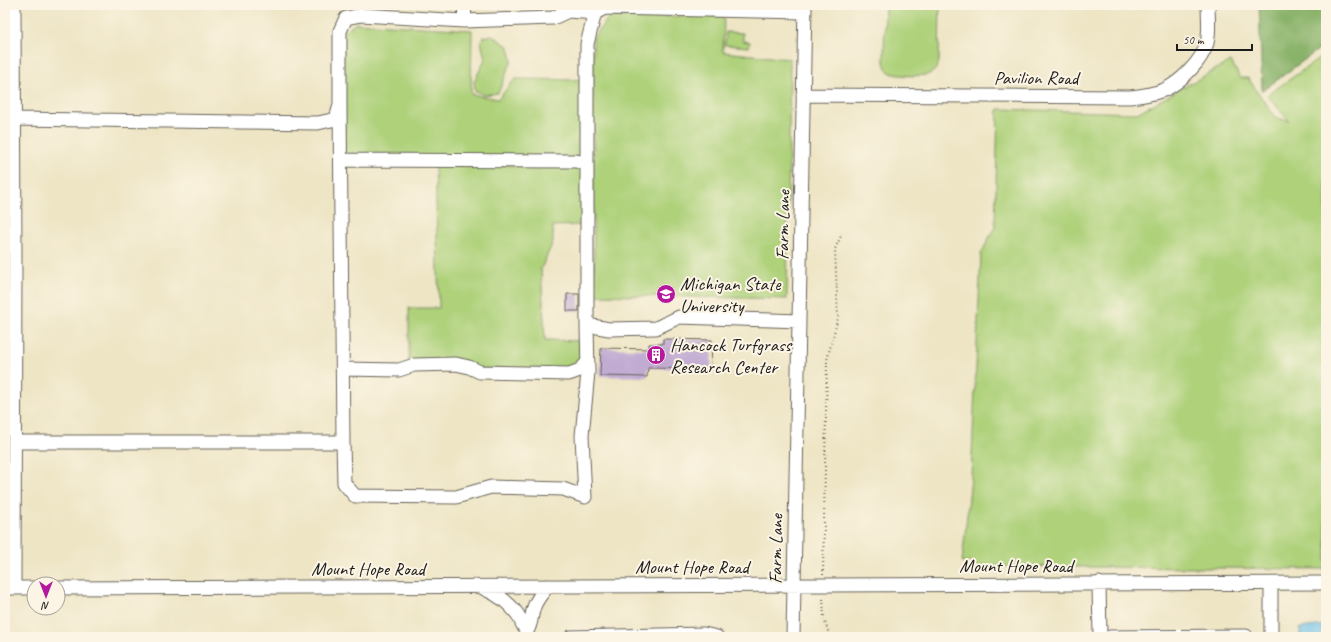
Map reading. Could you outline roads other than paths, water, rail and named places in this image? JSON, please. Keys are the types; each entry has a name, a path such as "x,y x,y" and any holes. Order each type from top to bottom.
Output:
{"street":[{"path":"14,5 14,119 10,261 14,442 10,588 26,588"},
{"path":"464,21 465,5"},
{"name":"Pavilion Road","path":"804,95 1130,97 1149,95 1165,89 1180,79 1202,56 1207,42 1208,5"},
{"path":"595,13 587,44 588,362 582,436 585,497 563,489 491,487 456,497 355,496 344,483 340,31 346,18 361,16 464,21 553,18 564,8 595,13 605,8 673,7 805,9"},
{"name":"Farm Lane","path":"793,637 805,9"},
{"path":"14,119 318,122 336,118 340,105"},
{"path":"341,160 576,161 587,164"},
{"path":"587,325 609,329 656,328 679,317 799,320"},
{"path":"343,369 399,370 414,365 456,364 469,367 480,372 569,374 580,370 588,362"},
{"path":"14,442 344,442"},
{"path":"1099,583 1100,637"},
{"name":"Mount Hope Road","path":"66,588 1326,583"},
{"path":"1271,584 1271,637"},
{"path":"480,586 496,594 512,607 519,617 527,634"},
{"path":"527,634 531,624 534,606 539,596 548,586"},
{"path":"571,637 704,634 717,637"},
{"path":"1110,637 1246,637"}],"water":[{"path":"1326,625 1326,637 1300,637 1300,628"}],"place":[{"name":"Michigan State University","path":"666,294"},
{"name":"Hancock Turfgrass Research Center","path":"656,355"}]}
